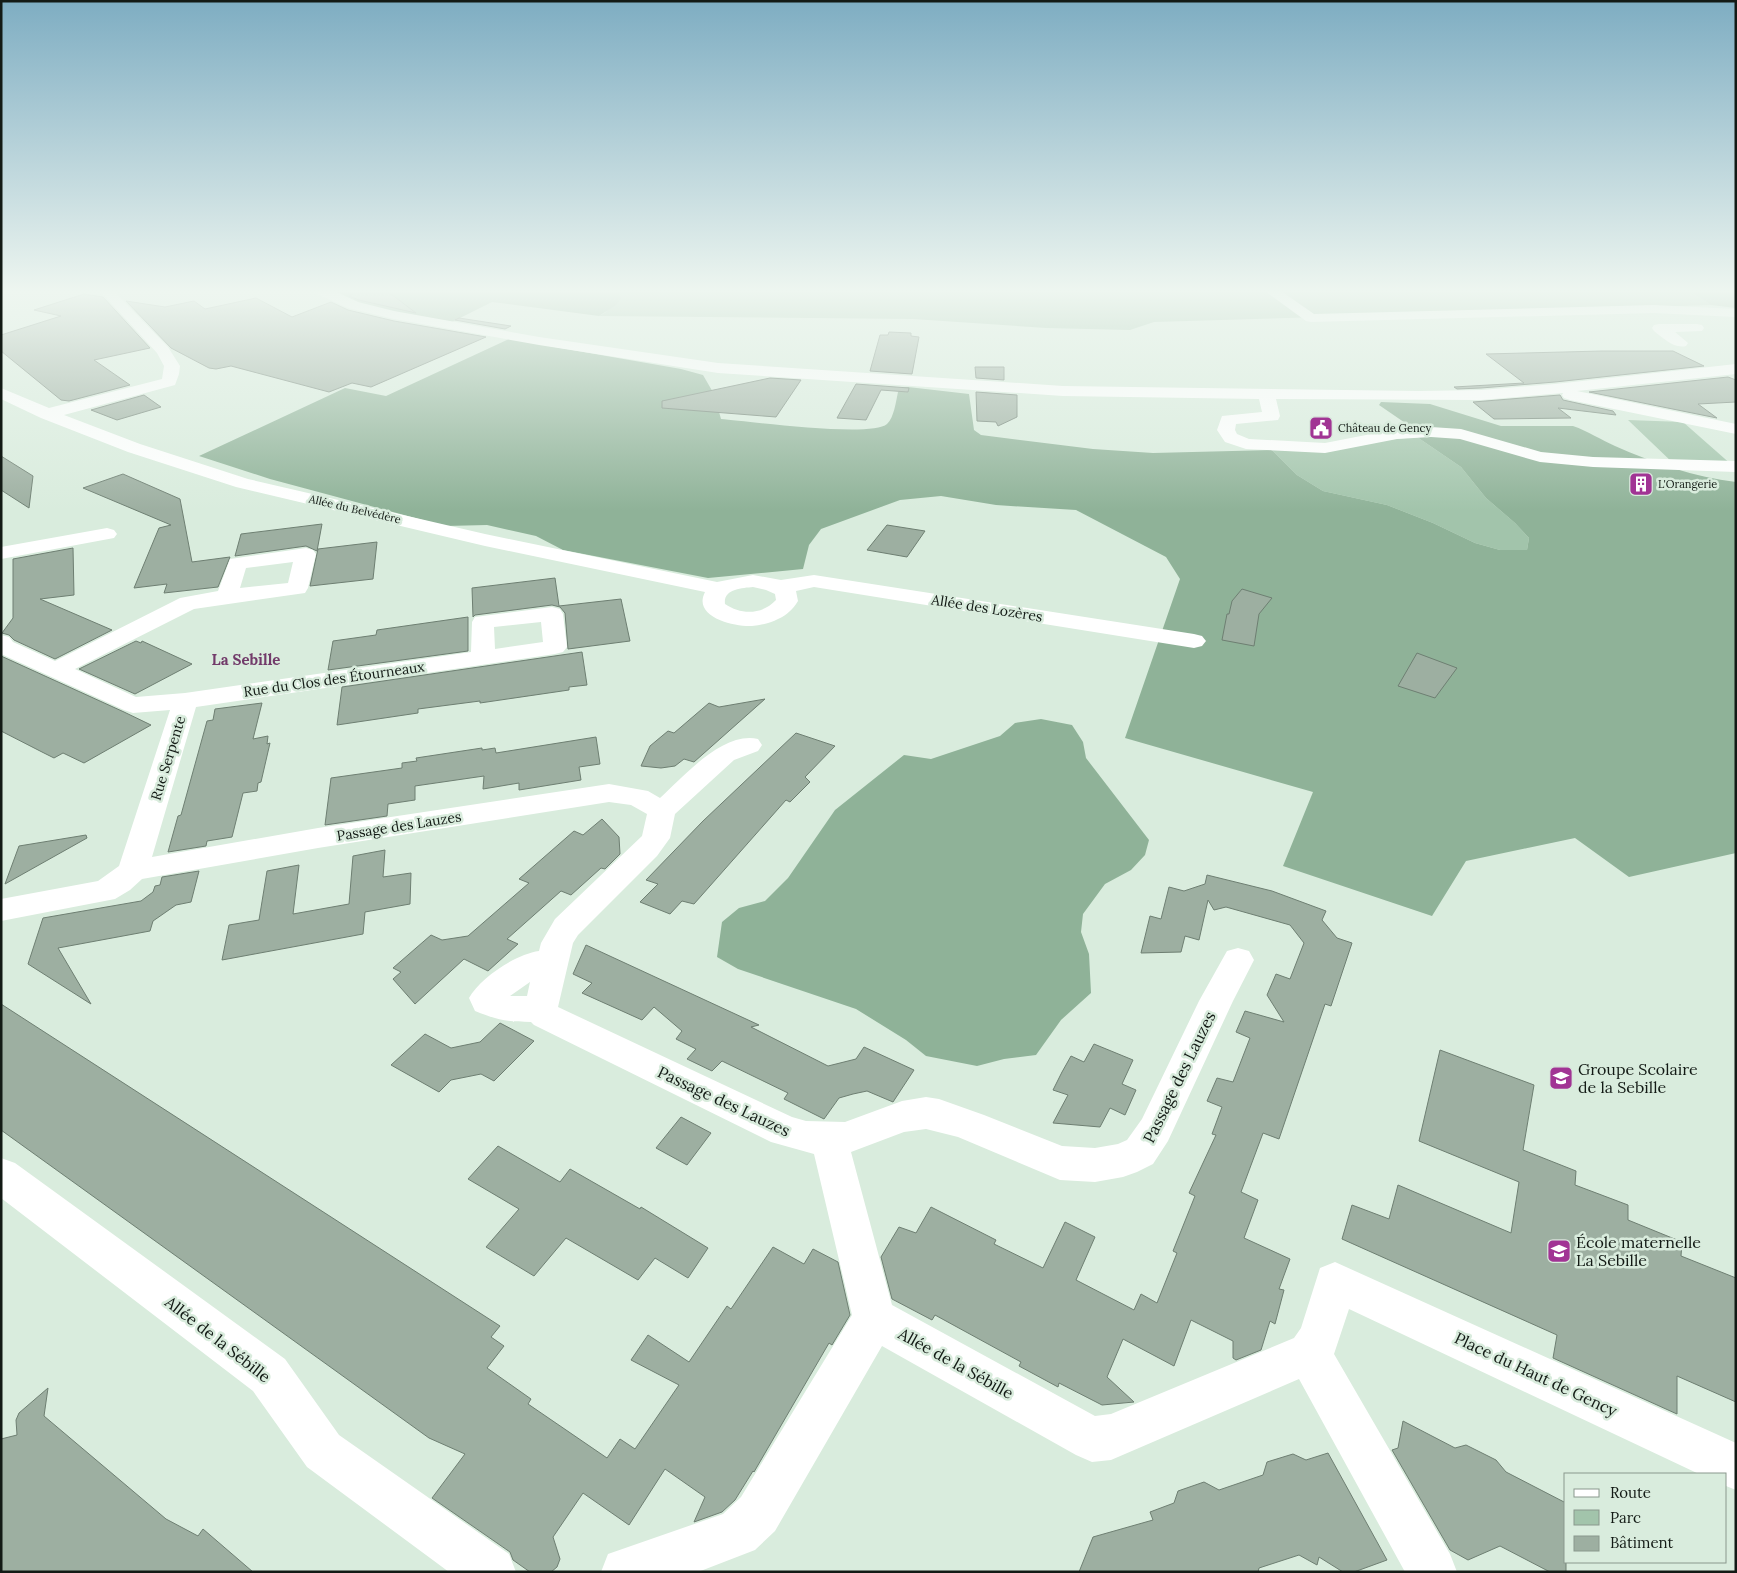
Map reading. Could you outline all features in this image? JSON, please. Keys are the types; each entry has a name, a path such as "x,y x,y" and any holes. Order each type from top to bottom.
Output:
{"street":[{"path":"47,414 170,382 171,364"},
{"path":"695,364 718,368 1063,391 1428,396 1481,395 1555,389 1736,369"},
{"path":"1555,389 1565,394 1736,429"},
{"name":"Allée du Belvédère","path":"1,393 47,414 134,448 242,483 485,540 720,589"},
{"path":"1266,394 1270,402 1272,416 1228,420 1226,430 1231,438 1246,444 1325,448 1397,434 1431,432 1461,434 1540,457 1593,462 1736,467"},
{"path":"1,573 1,553 107,534"},
{"path":"764,581 780,587 788,596 788,601 784,607 766,617 753,619 729,616 714,607 712,601 714,595 720,589 734,583 764,581"},
{"name":"Allée des Lozères","path":"780,587 814,581 1194,641"},
{"path":"54,670 188,603 228,596"},
{"name":"Rue Serpente","path":"1,642 5,647 133,705 185,701 133,870"},
{"name":"Rue du Clos des Étourneaux","path":"185,701 483,657"},
{"path":"552,961 532,964 488,994 487,1002 506,1009 540,1009 557,943 566,927 647,850 656,838 662,811 725,754 749,745"},
{"name":"Passage des Lauzes","path":"133,870 318,838 609,793 638,797 662,811"},
{"path":"1,910 104,891 118,885 133,870"},
{"name":"Passage des Lauzes","path":"540,1009 546,1016 784,1131 806,1137 845,1138 902,1117 926,1113 939,1115 971,1126 1060,1163 1094,1165 1122,1160 1140,1152 1155,1130 1216,1001 1238,960"},
{"path":"626,1572 738,1533 758,1514 874,1318 829,1139"},
{"name":"Allée de la Sébille","path":"1,1175 269,1376 323,1451 491,1572"},
{"name":"Place du Haut de Gency","path":"1309,1352 1319,1339 1335,1282 1736,1467"},
{"name":"Allée de la Sébille","path":"874,1318 1092,1438 1111,1437 1309,1352"},
{"path":"1309,1352 1432,1572"}],"green space":[{"path":"454,364 655,364 703,375 714,394 721,419 835,429 858,429 876,428 887,424 891,418 898,392 901,388 908,387 969,394 974,430 981,435 1093,449 1153,453 1272,450 1297,475 1323,491 1387,505 1433,523 1475,543 1500,550 1527,550 1529,538 1486,498 1461,467 1417,437 1414,429 1379,405 1381,402 1430,404 1501,426 1573,426 1659,464 1705,477 1736,482 1736,853 1629,877 1575,838 1466,861 1432,916 1283,866 1313,792 1125,738 1180,579 1166,557 1076,510 996,505 941,496 900,500 821,529 809,545 803,569 708,578 563,550 536,536 487,525 445,526 270,479 199,456 345,388 386,396"},
{"path":"1628,420 1683,422 1733,466 1674,464"},
{"path":"1417,437 1461,467 1486,498 1529,538 1527,550 1500,550 1475,543 1433,523 1387,505 1323,491 1297,475 1272,450"},
{"path":"1041,719 1072,725 1083,742 1086,758 1149,840 1145,855 1131,870 1105,884 1083,914 1081,932 1089,954 1091,993 1061,1020 1036,1055 1004,1059 977,1066 926,1056 906,1040 856,1009 738,969 717,957 722,922 739,908 765,901 788,878 835,810 904,755 931,759 1000,736 1015,723"}],"building":[{"path":"17,364 100,364 130,385 69,401 61,400"},
{"path":"202,364 423,364 371,387 352,383 329,392 231,366 216,369"},
{"path":"872,364 914,364 912,374 870,371"},
{"path":"1500,364 1701,364 1704,366 1555,382 1481,388 1457,389 1454,387 1524,383"},
{"path":"975,367 1004,367 1004,380 976,378"},
{"path":"1728,377 1736,380 1736,402 1698,404 1717,418 1589,392"},
{"path":"770,378 801,380 776,417 662,408 662,401"},
{"path":"856,384 909,388 908,392 881,390 866,420 837,418"},
{"path":"976,392 1017,395 1017,417 998,426 996,422 977,421"},
{"path":"144,395 161,407 117,420 91,410"},
{"path":"1560,395 1563,400 1613,411 1616,415 1558,408 1571,418 1494,419 1473,402"},
{"path":"1,456 33,476 29,508 1,490"},
{"path":"123,474 180,499 192,562 230,557 218,587 164,593 167,584 134,588 159,528 171,525 83,488"},
{"path":"322,524 317,551 306,546 235,556 241,534"},
{"path":"887,525 925,531 907,557 867,550"},
{"path":"377,542 373,579 310,586 318,549"},
{"path":"73,548 74,595 40,599 112,630 55,659 2,633 13,618 13,559"},
{"path":"555,578 559,606 621,599 630,641 568,649 565,613 560,607 552,605 475,615 473,617 472,588"},
{"path":"1242,589 1272,598 1259,614 1254,646 1222,640 1227,614 1229,614 1232,601"},
{"path":"468,617 468,651 328,670 333,641 376,635 377,630"},
{"path":"136,641 141,643 142,641 192,664 135,694 79,669"},
{"path":"582,652 587,685 569,687 569,690 480,703 480,701 418,709 418,713 337,725 342,687"},
{"path":"1417,653 1457,668 1435,698 1398,686"},
{"path":"1,656 151,725 84,763 63,753 54,758 1,731"},
{"path":"765,699 694,762 684,759 675,766 661,768 641,766 650,746 668,731 674,733 709,703 719,707"},
{"path":"262,703 253,739 268,736 267,744 270,743 261,782 258,783 257,791 243,793 232,837 207,841 206,846 168,852 178,816 181,815 207,721 213,720 215,709"},
{"path":"796,733 835,746 805,777 810,782 790,802 786,800 694,904 682,901 670,914 640,902 658,884 646,880 703,821"},
{"path":"596,737 600,764 579,767 581,780 519,790 519,783 483,789 484,776 415,786 415,800 388,804 387,816 325,825 331,778 402,768 402,763 417,761 416,758 482,748 482,750 495,748 496,753"},
{"path":"602,819 619,837 620,854 605,869 601,868 571,895 561,891 507,939 518,944 488,971 464,959 415,1004 393,979 401,972 393,968 431,935 442,940 468,936 529,883 519,879 574,831 583,835"},
{"path":"86,835 87,838 5,884 19,846"},
{"path":"385,850 383,877 411,873 410,904 365,912 363,934 222,960 229,925 259,920 267,871 299,865 293,914 349,904 353,856"},
{"path":"199,871 191,902 176,905 153,921 150,931 58,948 91,1004 28,964 43,918 141,901 153,892 155,886 160,885 162,877"},
{"path":"1207,875 1272,891 1326,911 1322,920 1337,938 1352,943 1331,1006 1325,1004 1279,1139 1263,1133 1241,1192 1258,1200 1244,1238 1290,1259 1279,1289 1284,1290 1275,1324 1270,1321 1261,1350 1236,1360 1233,1358 1233,1341 1191,1320 1174,1366 1123,1339 1107,1377 1134,1402 1102,1405 1059,1383 1058,1387 1019,1366 1021,1362 935,1315 932,1320 892,1299 881,1257 899,1227 916,1233 931,1207 996,1240 994,1244 1043,1268 1065,1222 1095,1237 1076,1280 1134,1310 1141,1294 1157,1303 1177,1253 1173,1251 1195,1196 1189,1193 1216,1135 1212,1134 1222,1107 1207,1101 1217,1078 1233,1082 1250,1038 1236,1032 1245,1011 1284,1022 1267,995 1276,974 1290,979 1304,943 1290,925 1226,907 1214,910 1208,900 1199,940 1185,936 1181,952 1141,953 1150,916 1161,919 1169,887 1184,891 1205,884"},
{"path":"586,945 759,1025 751,1027 828,1066 856,1059 864,1047 914,1070 893,1102 867,1091 853,1094 839,1098 824,1119 784,1099 788,1093 722,1061 712,1071 687,1059 696,1049 676,1039 682,1031 654,1007 642,1020 582,993 592,983 573,974"},
{"path":"1,1004 500,1326 491,1337 504,1346 487,1368 531,1399 528,1404 607,1458 620,1439 635,1449 679,1385 631,1360 648,1335 689,1362 727,1306 731,1309 773,1247 804,1264 813,1249 838,1262 850,1315 832,1345 829,1343 754,1472 735,1500 722,1512 694,1522 705,1497 665,1469 629,1525 583,1493 553,1537 560,1559 557,1567 551,1572 530,1572 513,1560 510,1552 432,1498 465,1454 429,1438 1,1130"},
{"path":"500,1023 534,1041 494,1081 481,1074 451,1080 439,1092 391,1065 425,1034 451,1048 480,1042"},
{"path":"1094,1044 1133,1060 1122,1084 1136,1090 1125,1115 1110,1108 1100,1127 1053,1123 1068,1095 1053,1090 1062,1072 1071,1056 1084,1062"},
{"path":"1440,1050 1534,1085 1523,1150 1576,1171 1575,1185 1628,1205 1628,1220 1682,1242 1681,1256 1736,1278 1736,1402 1677,1376 1677,1414 1553,1358 1557,1335 1342,1239 1352,1205 1389,1219 1398,1185 1511,1233 1519,1182 1419,1141"},
{"path":"681,1117 711,1133 687,1165 656,1148"},
{"path":"498,1146 560,1182 570,1169 640,1209 641,1207 708,1248 688,1278 655,1258 638,1280 566,1238 534,1276 486,1247 519,1209 468,1179"},
{"path":"48,1388 44,1416 166,1519 198,1536 203,1529 253,1572 1,1572 1,1439 17,1435 16,1420 19,1413"},
{"path":"1403,1421 1455,1448 1466,1445 1496,1460 1506,1472 1564,1502 1564,1563 1566,1563 1566,1572 1550,1572 1500,1546 1468,1560 1450,1550 1392,1450 1398,1448"},
{"path":"1328,1453 1387,1560 1354,1572 1343,1572 1319,1557 1317,1565 1299,1555 1259,1568 1258,1572 1079,1572 1093,1537 1153,1520 1150,1512 1174,1503 1178,1491 1204,1482 1219,1490 1263,1475 1267,1462 1293,1454 1306,1460"}],"place":[{"name":"Château de Gency","path":"1321,428"},
{"name":"L'Orangerie","path":"1641,484"},
{"name":"Groupe Scolaire de la Sebille","path":"1561,1078"},
{"name":"École maternelle La Sebille","path":"1559,1251"}],"district":[{"name":"La Sebille","path":"246,660"}]}
